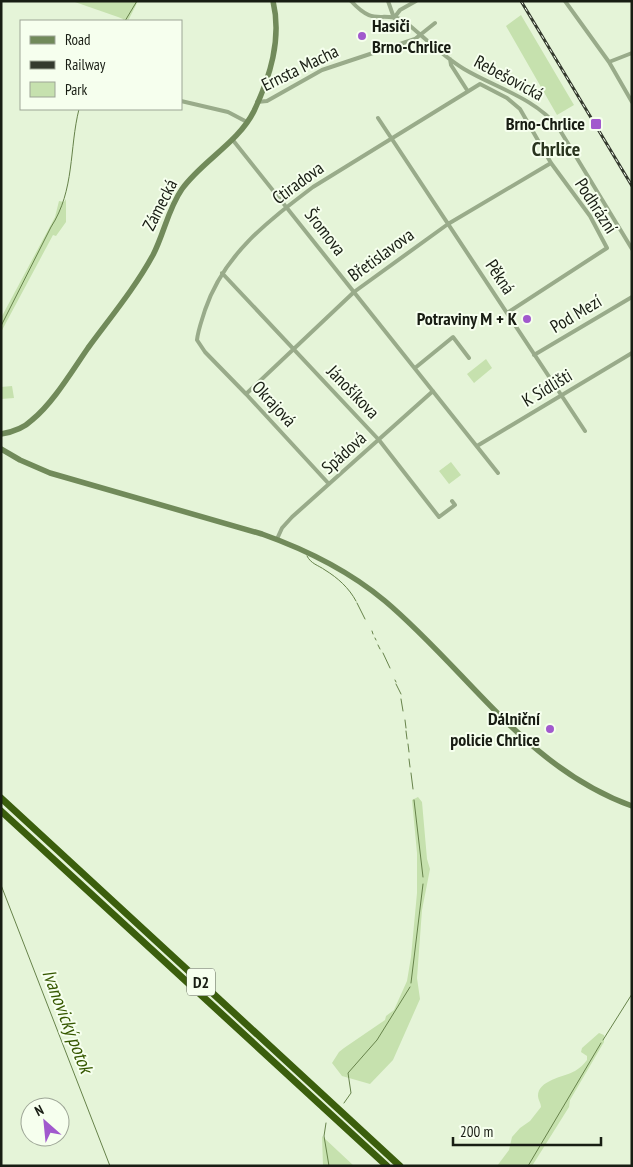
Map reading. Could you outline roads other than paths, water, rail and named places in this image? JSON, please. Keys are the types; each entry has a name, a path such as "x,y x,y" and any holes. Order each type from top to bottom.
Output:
{"highway":[{"name":"D2","path":"1,798 400,1166"},
{"name":"D2","path":"1,811 387,1166"}],"street":[{"name":"Zámecká","path":"1,434 24,427 39,414 140,275 156,249 172,206 182,189 247,122 267,76 277,40 277,23 273,1"},
{"name":"Rebešovická","path":"351,1 361,11 372,17 403,20 467,71 523,98 540,109 558,127 632,249"},
{"path":"388,1 394,18"},
{"path":"394,18 400,10 416,1"},
{"path":"565,1 609,62 632,102"},
{"name":"Ernsta Macha","path":"257,102 267,101 322,70 409,41 435,23"},
{"path":"609,62 632,53"},
{"path":"450,59 451,65 467,90"},
{"name":"Podhrázní","path":"467,90 480,84 507,98 520,109 550,163 590,216 607,248 507,313"},
{"name":"Ctiradova","path":"198,344 197,337 211,294 222,273 242,247 287,206 467,90"},
{"path":"182,101 228,112 247,122"},
{"name":"Pěkná","path":"378,118 585,431"},
{"name":"Šromova","path":"232,138 498,473"},
{"name":"Břetislavova","path":"246,394 354,292 448,224 550,163"},
{"name":"Jánošíkova","path":"222,273 380,440 439,517 455,505 452,501"},
{"name":"Pod Mezí","path":"534,355 632,296"},
{"path":"414,368 453,338 470,358"},
{"name":"Okrajová","path":"198,344 329,484"},
{"name":"K Sídlišti","path":"477,446 632,353"},
{"name":"Spádová","path":"277,539 284,525 433,391"},
{"path":"1,449 30,465 58,476 277,539 315,556 363,584 384,600 542,755 587,786 632,806"}],"waterway":[{"path":"126,20 137,1"},
{"path":"1,326 59,213 68,184 79,110"},
{"path":"307,556 313,563 330,573 343,584 356,601"},
{"path":"357,603 365,619"},
{"path":"378,645 380,649"},
{"path":"383,653 390,668"},
{"path":"396,684 401,694"},
{"path":"401,699 403,711"},
{"path":"405,720 406,728"},
{"path":"406,731 407,739"},
{"path":"408,744 409,752"},
{"path":"409,759 410,767"},
{"path":"411,773 413,789"},
{"path":"414,800 423,877"},
{"path":"411,983 423,884"},
{"name":"Ivanovický potok","path":"1,885 110,1166"},
{"path":"344,1103 351,1093 348,1073 377,1040 410,987"},
{"path":"603,1040 632,994"},
{"path":"528,1166 601,1043"},
{"path":"326,1123 324,1136 329,1166"}],"railway":[{"path":"521,1 632,186"}],"place":[{"name":"Hasiči Brno-Chrlice","path":"362,36"},
{"name":"Brno-Chrlice","path":"596,124"},
{"name":"Potraviny M + K","path":"527,319"},
{"name":"Dálniční policie Chrlice","path":"550,729"}],"district":[{"name":"Chrlice","path":"556,149"}]}
